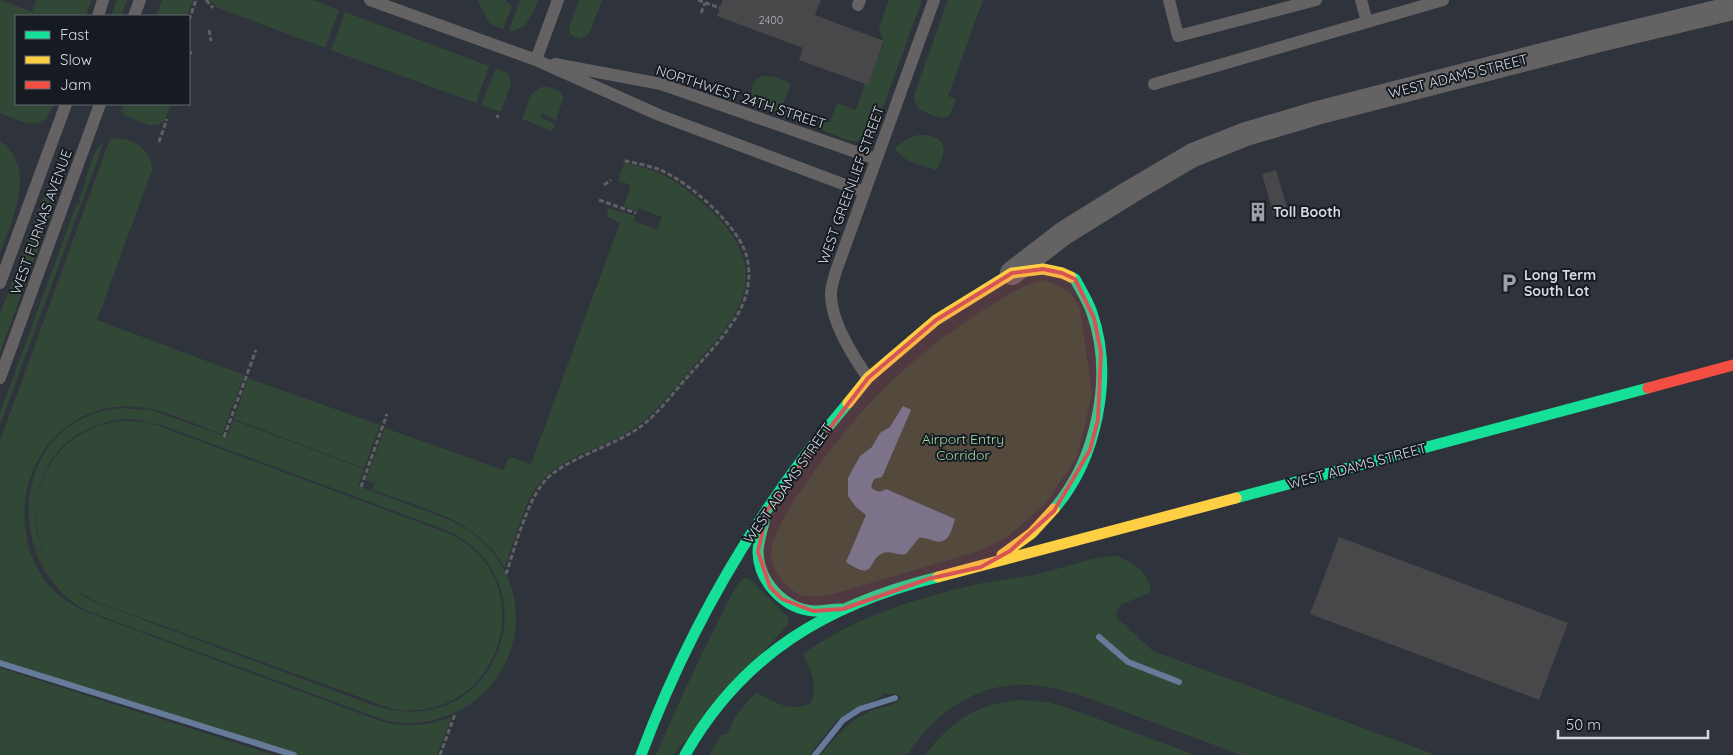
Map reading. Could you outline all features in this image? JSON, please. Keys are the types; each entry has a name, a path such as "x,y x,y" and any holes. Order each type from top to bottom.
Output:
{"main road":[{"name":"WEST ADAMS STREET","path":"641,755 656,715 687,648 724,579 767,510 807,453 868,378 936,320 1012,273 1043,269 1062,273 1075,279 1094,318 1101,352 1102,388 1098,420 1090,450 1054,511 1030,536 1010,551 981,567"},
{"name":"WEST ADAMS STREET","path":"684,755 715,708 743,677 777,649 843,609 886,592 928,579 981,567 1733,365"},
{"path":"767,510 758,552 762,571 770,587 782,599 799,608 814,611 843,609"}],"street":[{"name":"WEST ADAMS STREET","path":"1012,273 1064,233 1130,192 1193,155 1246,134 1336,108 1733,8"}],"lane":[{"path":"98,15 103,0"},
{"path":"134,15 140,0"},
{"name":"NORTHWEST 24TH STREET","path":"370,0 536,60 660,115 864,192"},
{"path":"536,60 558,0"},
{"name":"WEST GREENLIEF STREET","path":"868,378 855,358 834,315 831,294 836,271 934,0"},
{"path":"1169,0 1178,36 1316,0"},
{"path":"1361,0 1367,22"},
{"path":"1154,84 1443,0"},
{"name":"NORTHWEST 24TH STREET","path":"536,60 661,84 876,159"},
{"name":"WEST FURNAS AVENUE","path":"0,283 66,105"},
{"name":"WEST FURNAS AVENUE","path":"0,378 100,105"}],"path":[{"path":"190,17 196,0"},
{"path":"206,0 213,8"},
{"path":"698,0 720,8"},
{"path":"701,13 705,2"},
{"path":"209,30 211,41"},
{"path":"159,142 167,119"},
{"path":"506,574 534,498 543,482 557,470 627,437 643,425 730,326 742,307 746,296 749,273 745,252 734,232 720,215 672,177 657,169 622,160"},
{"path":"604,186 611,180"},
{"path":"599,200 636,213"},
{"path":"224,437 256,350"},
{"path":"361,487 387,414"},
{"path":"440,755 455,714"}],"highlighted area":[{"path":"1043,269 1062,273 1075,279 1094,318 1101,352 1098,420 1090,450 1054,511 1010,551 981,567 928,579 843,609 813,611 782,599 770,587 758,552 767,510 868,378 936,320 1012,273"}],"green space":[{"path":"0,0 32,12 36,0 92,0 86,15 15,15 15,105 54,105 44,120 31,124 0,113"},
{"path":"117,0 127,0 121,15 111,15"},
{"path":"162,0 193,0 187,15 156,15"},
{"path":"209,0 313,0 339,10 325,48 216,7"},
{"path":"477,0 505,0 512,6 503,29 490,24"},
{"path":"520,0 538,0 525,25 509,31"},
{"path":"579,0 602,0 590,32 579,39 570,34 569,28"},
{"path":"889,0 922,0 875,129 869,136 863,140 856,141 841,138 818,128 818,122 814,121 811,125 762,108 753,100 751,92 753,84 760,77 770,76 789,83 790,86 783,105 830,122 837,103 856,110 865,84 868,84 884,44 879,28"},
{"path":"948,0 983,0 948,96 956,99 950,115 942,118 928,114 920,109 914,96"},
{"path":"345,12 489,66 476,103 331,50"},
{"path":"496,68 508,74 511,83 501,112 481,105"},
{"path":"541,87 548,87 562,92 561,95 564,96 556,120 542,114 540,117 555,124 552,131 522,119 531,95"},
{"path":"124,105 171,105 164,122 157,125 148,125 124,115 121,111"},
{"path":"918,135 934,137 942,144 944,149 943,156 936,170 908,161 896,151 896,147 909,138"},
{"path":"110,139 125,139 138,145 148,155 152,170 97,320 244,375 222,434 170,414 130,407 116,407 88,414 64,428 46,448 33,471 26,497 25,525 30,552 43,578 62,597 84,611 380,721 397,725 415,725 433,723 450,718 437,755 294,755 0,661 0,441"},
{"path":"0,141 11,152 18,165 20,180 15,210 0,253"},
{"path":"103,142 0,425 0,413 77,203 80,204 81,201 78,200 87,180 85,179 97,148"},
{"path":"624,163 663,175 696,197 721,221 730,232 743,256 745,283 742,298 733,318 719,337 651,414 626,434 564,463 542,480 525,509 504,567 493,551 464,526 428,509 372,490 375,483 366,480 385,428 503,470 510,457 531,464 620,223 607,216 608,208 635,216 634,221 657,230 662,217 638,208 637,211 624,206 631,185 618,181"},
{"path":"45,197 52,198 54,205 0,353 0,314 41,203"},
{"name":"Airport Entry Corridor","path":"1046,280 1070,292 1080,308 1092,394 1077,457 1046,503 1006,538 982,550 830,595 803,595 787,586 773,564 771,557 772,544 786,513 799,493 849,427 888,384 909,365 956,329 1021,288"},
{"path":"248,378 380,425 364,468 234,419"},
{"path":"120,408 151,410 227,437 233,420 364,469 358,486 465,528 490,549 509,580 516,612 513,643 501,671 481,695 455,713 423,722 387,721 87,611 59,590 40,561 30,529 30,496 38,465 56,438 83,418","holes":["133,419 161,425 446,530 480,553 499,584 505,617 498,651 481,680 454,701 418,711 375,706 93,601 64,580 45,554 36,524 38,493 48,465 68,442 96,425"]},
{"path":"123,421 144,422 159,426 445,532 477,552 495,580 502,611 498,643 484,672 461,695 430,708 392,709 103,604 77,591 56,572 42,549 36,524 37,500 44,476 57,455 75,438 97,427"},
{"path":"1116,556 1139,568 1147,578 1151,591 1120,605 1116,614 1117,618 1153,651 1436,755 1241,755 1080,695 1031,685 1012,685 993,688 976,694 944,713 930,726 907,755 821,755 836,737 854,721 868,712 893,704 900,699 899,694 887,694 884,692 883,696 851,711 836,721 809,755 709,755 722,734 727,734 735,717 756,692 782,705 796,707 810,704 814,685 803,654 843,629 887,610 932,596 978,584 1038,574 1096,558"},
{"path":"744,578 751,580 788,617 787,625 673,755 656,755 730,596"},
{"path":"0,668 274,755 0,755"},
{"path":"1020,700 1047,702 1068,708 1195,755 925,755 945,732 966,716 991,705"}],"water":[{"path":"903,406 911,410 882,477 874,479 871,487 879,491 886,489 955,519 949,535 944,541 919,538 906,554 883,553 878,556 870,568 863,570 846,562 866,515 856,507 848,496 848,478 860,456 872,447 880,433 890,427"}],"building":[{"path":"723,0 821,0 815,15 884,41 868,85 799,60 803,48 717,16"},
{"path":"1276,170 1288,211 1274,216 1262,174"},
{"path":"1339,537 1568,623 1539,700 1310,614"}],"waterway":[{"path":"1099,637 1128,662 1179,682"},
{"path":"0,663 294,755"},
{"path":"815,755 843,720 860,709 895,698"}],"traffic: fast":[{"path":"1054,509 1069,489 1091,442 1101,390 1101,363 1098,337 1092,313 1075,279 1071,277"},
{"path":"1236,498 1648,388"},
{"path":"641,755 674,676 713,598 782,488 848,403"},
{"path":"764,522 758,548 759,563 763,574 775,592 783,599 803,609 814,611 841,609"},
{"path":"685,755 708,719 733,688 761,661 792,638 860,602 898,588 938,577"}],"traffic: slow":[{"path":"848,403 868,378 936,320 1012,273 1043,269 1071,277"},
{"path":"938,577 1236,498"},
{"path":"1002,555 1032,533 1054,509"}],"traffic: jam":[{"path":"1648,388 1733,365"}],"place":[{"name":"Toll Booth","path":"1258,212"},
{"name":"Long Term South Lot","path":"1509,283"}]}
